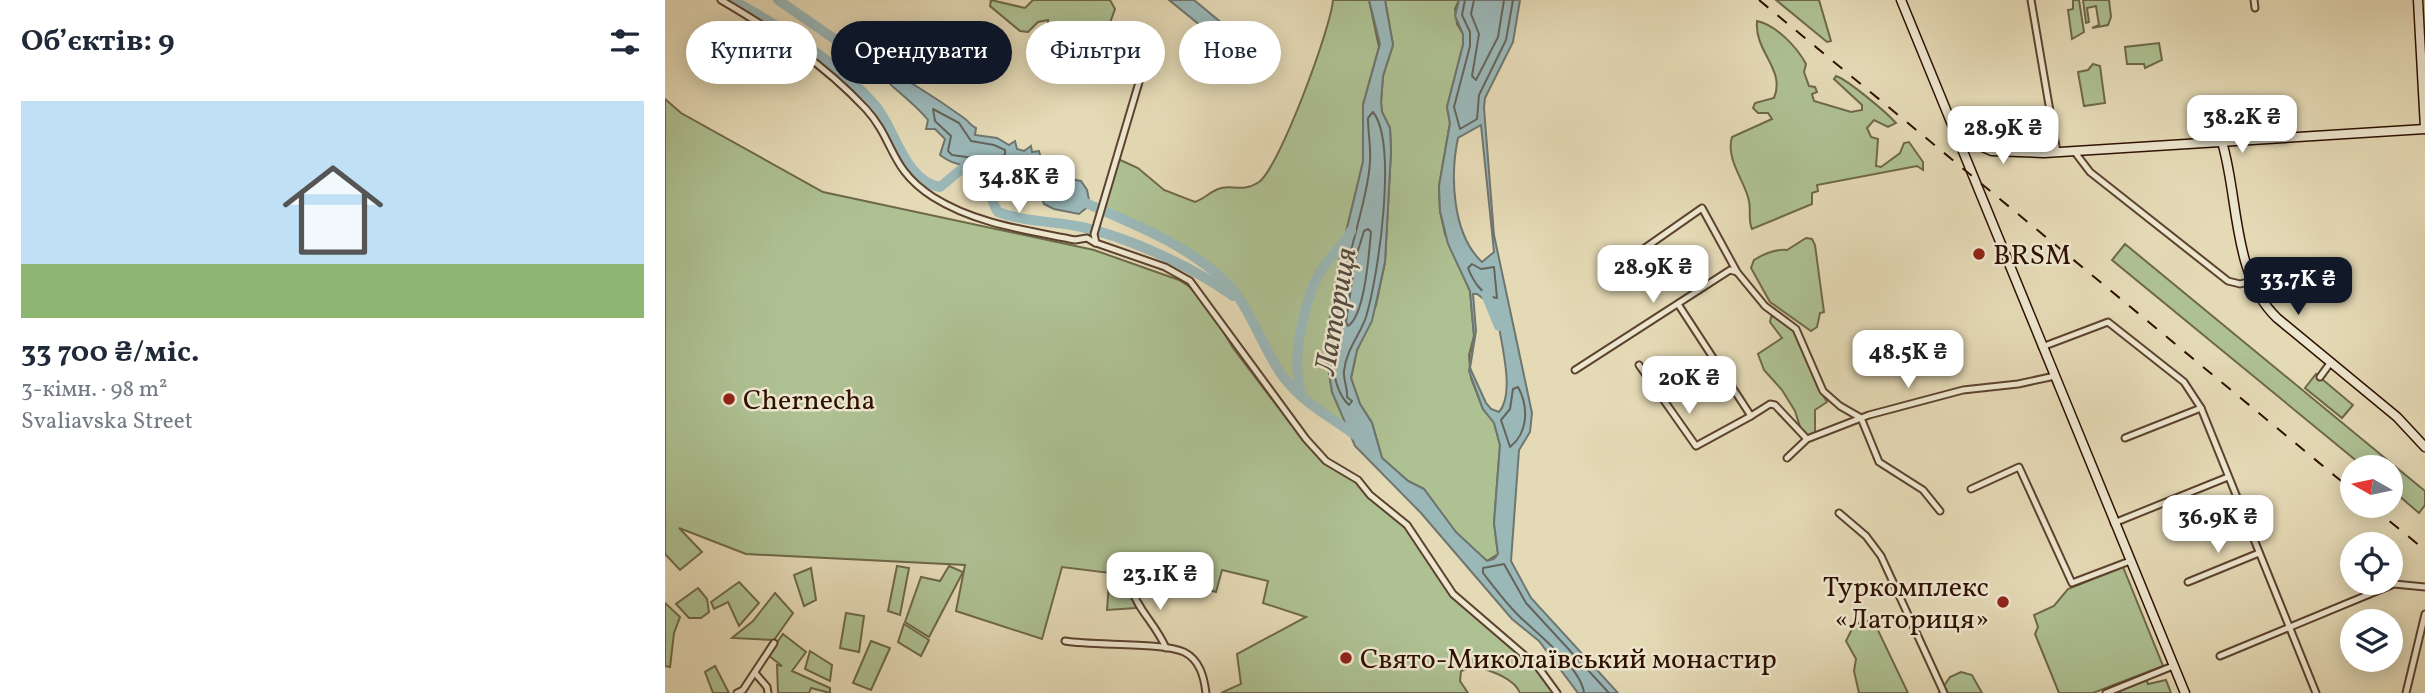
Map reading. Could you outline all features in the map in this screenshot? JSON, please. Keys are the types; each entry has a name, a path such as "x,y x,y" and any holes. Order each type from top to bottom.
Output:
{"street":[{"path":"721,0 800,50 838,82 868,111 898,167 930,195 964,214 989,222 1075,240 1087,238 1165,267 1190,281 1306,439 1326,461 1358,480 1370,495 1407,525 1453,594 1538,667 1557,693"},
{"path":"1901,0 2185,693"},
{"path":"2031,0 2057,152"},
{"path":"2254,0 2255,9"},
{"path":"1957,136 1991,151 2057,152 2425,128 2418,0"},
{"path":"1096,243 1094,234 1139,84"},
{"path":"2223,142 2252,281 2269,310 2397,417 2425,447"},
{"path":"2074,151 2090,172 2228,281 2237,284 2252,281"},
{"path":"1622,264 1702,208 1737,272 1765,306 1796,328 1823,391 1840,407 1861,418 1879,462 1923,490 1940,511"},
{"path":"1575,370 1730,271 1737,272"},
{"path":"1678,304 1751,416"},
{"path":"2042,347 2108,322 2184,382 2201,408 2316,693"},
{"path":"2320,377 2331,362"},
{"path":"1639,365 1696,446 1703,445 1770,404 1775,405 1807,439"},
{"path":"1787,458 1807,439 1861,418 1963,390 2018,384 2055,376"},
{"path":"2125,438 2201,408"},
{"path":"1971,489 2019,467 2072,583 2130,561"},
{"path":"2114,523 2228,477"},
{"path":"1839,513 1866,536 1881,556 1944,693"},
{"path":"2187,582 2259,553"},
{"path":"2220,656 2394,584 2425,587"},
{"path":"1131,586 1137,607 1159,631 1166,648"},
{"path":"2406,693 2425,614"},
{"path":"1065,641 1097,646 1166,648 1192,657 1204,678 1206,693"},
{"path":"737,693 755,673 775,643"},
{"path":"2106,693 2173,666"},
{"path":"755,673 767,687 768,693"}],"green space":[{"path":"991,0 1025,8 1033,0 1110,0 1115,9 1111,21 1026,21 1026,32 1020,31 1012,21 1008,21 990,6"},
{"path":"1333,0 1369,0 1379,47 1363,105 1363,162 1340,257 1325,347 1332,392 1350,432 1307,403 1301,392 1283,377 1227,283 1185,251 1104,211 1118,159 1138,168 1164,190 1195,202 1223,187 1242,188 1259,182 1279,152 1291,126 1323,38"},
{"path":"1385,0 1459,0 1455,9 1457,24 1463,34 1463,45 1447,107 1450,123 1439,186 1440,211 1445,234 1470,291 1474,336 1469,355 1471,378 1483,409 1494,422 1500,445 1494,523 1498,554 1487,561 1455,532 1424,489 1408,481 1382,458 1372,423 1360,404 1351,378 1357,350 1376,305 1385,262 1391,151 1390,128 1382,112 1381,102 1383,76 1393,45"},
{"path":"1776,0 1819,0 1831,41 1827,42"},
{"path":"2073,0 2079,0 2084,32 2072,39 2068,10 2073,9"},
{"path":"2083,0 2109,0 2111,17 2108,25 2092,28 2099,25 2096,6 2087,8 2089,22 2086,23"},
{"path":"1757,21 1778,32 1802,57 1806,64 1804,72 1809,86 1815,87 1817,92 1812,94 1814,101 1851,112 1862,110 1862,105 1834,79 1836,76 1867,97 1896,123 1888,127 1874,120 1867,128 1871,137 1878,139 1876,166 1881,167 1900,153 1904,143 1909,142 1923,162 1923,170 1917,166 1817,185 1818,191 1812,193 1812,204 1752,229 1749,201 1731,154 1731,145 1732,137 1772,119 1768,113 1758,113 1753,108 1755,103 1774,98 1777,88 1773,69 1757,32"},
{"path":"2159,43 2162,60 2145,68 2144,64 2127,64 2125,47"},
{"path":"2093,64 2100,66 2105,103 2084,106 2078,72 2088,70"},
{"path":"665,99 681,113 823,192 1094,250 1179,280 1190,287 1212,313 1233,348 1303,440 1323,462 1357,482 1406,527 1450,594 1534,667 1554,693 1520,693 1507,679 1476,666 1461,671 1460,681 1468,693 1221,693 1241,684 1237,654 1306,617 1263,603 1268,581 1222,570 1216,592 1175,581 1062,567 1042,639 956,611 965,565 746,554 679,528 702,552 680,570 665,554"},
{"path":"1806,238 1812,239 1815,245 1824,312 1820,313 1817,327 1811,331 1770,302 1751,268 1754,260 1766,253 1787,250"},
{"path":"2125,244 2381,455 2349,455 2112,260"},
{"path":"1776,316 1798,335 1816,383 1827,402 1815,410 1815,433 1807,436 1802,433 1795,411 1782,390 1764,370 1758,354 1782,338 1770,322 1771,317"},
{"path":"2316,374 2353,405 2342,418 2305,388"},
{"path":"2403,473 2425,491 2425,505 2419,513 2403,499"},
{"path":"897,566 909,568 900,615 888,611"},
{"path":"949,566 963,572 929,637 905,622 921,577 940,581"},
{"path":"2123,567 2163,666 2093,693 2059,693 2035,634 2038,627 2034,615 2054,606 2068,589"},
{"path":"811,568 816,600 804,606 794,575"},
{"path":"739,582 759,603 739,626 728,602 714,609 711,602"},
{"path":"1125,582 1129,582 1136,608 1107,610 1109,583 1125,585"},
{"path":"698,588 707,599 709,612 701,618 689,618 676,604"},
{"path":"775,593 793,613 774,640 732,638 753,621"},
{"path":"665,603 680,617 674,633 670,667 665,666"},
{"path":"846,613 864,616 859,652 840,648"},
{"path":"1865,620 1875,624 1908,693 1859,693 1854,671 1856,659 1846,641 1854,625"},
{"path":"904,624 929,640 921,656 898,642"},
{"path":"783,634 806,652 792,671 830,688 830,693 811,688 809,693 778,693 777,665 782,666 768,655"},
{"path":"871,641 890,648 871,690 853,683"},
{"path":"810,651 832,665 830,681 805,669"},
{"path":"715,666 729,693 713,693 705,672"},
{"path":"1961,672 1972,675 1982,693 1939,693 1950,677"},
{"path":"2145,677 2148,684 2166,680 2171,693 2106,693"}],"water":[{"path":"1169,0 1194,0 1219,21 1195,21"},
{"path":"1369,0 1385,0 1393,45 1383,76 1381,102 1382,112 1390,128 1391,151 1385,262 1372,321 1357,350 1351,378 1360,404 1372,423 1382,458 1408,481 1424,489 1456,532 1487,561 1498,554 1494,523 1500,445 1494,423 1483,409 1469,371 1474,336 1470,291 1448,244 1440,211 1439,186 1450,123 1447,107 1463,45 1463,34 1455,16 1459,0 1520,0 1513,42 1485,98 1484,108 1494,235 1532,413 1530,432 1519,450 1511,561 1531,598 1618,693 1578,693 1539,641 1512,619 1421,513 1355,446 1332,392 1325,347 1340,257 1363,162 1363,105 1380,44","holes":["1481,125 1494,252 1482,262 1464,236 1454,187 1458,138","1473,294 1496,308 1506,377 1504,403 1499,412 1486,403 1470,368 1476,331"]},
{"path":"890,84 913,84 964,118 976,128 975,135 997,138 1009,145 1015,141 1017,149 1024,151 1031,146 1032,152 1039,151 1041,159 1081,181 1087,190 1090,205 1079,214 1044,204 1042,198 1058,199 1059,194 1048,189 1048,181 1018,164 968,166 950,161 940,155 945,139 935,129 926,129 928,120"}],"waterway":[{"path":"732,0 808,46 844,74 875,105 909,164 917,175 928,183 940,187 975,158"},
{"path":"778,0 831,37"},
{"path":"1008,159 1056,186"},
{"path":"972,161 980,163 998,212 1018,218 1082,227 1120,238 1180,264 1233,296"},
{"path":"1081,201 1157,235 1210,268 1234,291 1292,388 1359,438"},
{"path":"1301,394 1297,366 1303,318 1321,270 1351,231"},
{"name":"Латориця","path":"1486,294 1499,326"}],"railway":[{"path":"1759,0 2340,480"},
{"path":"2386,518 2425,550"}],"place":[{"name":"BRSM","path":"1979,254"},
{"name":"Chernecha","path":"729,399"},
{"name":"Туркомплекс «Латориця»","path":"2003,602"},
{"name":"Свято-Миколаївський монастир","path":"1346,658"}]}
